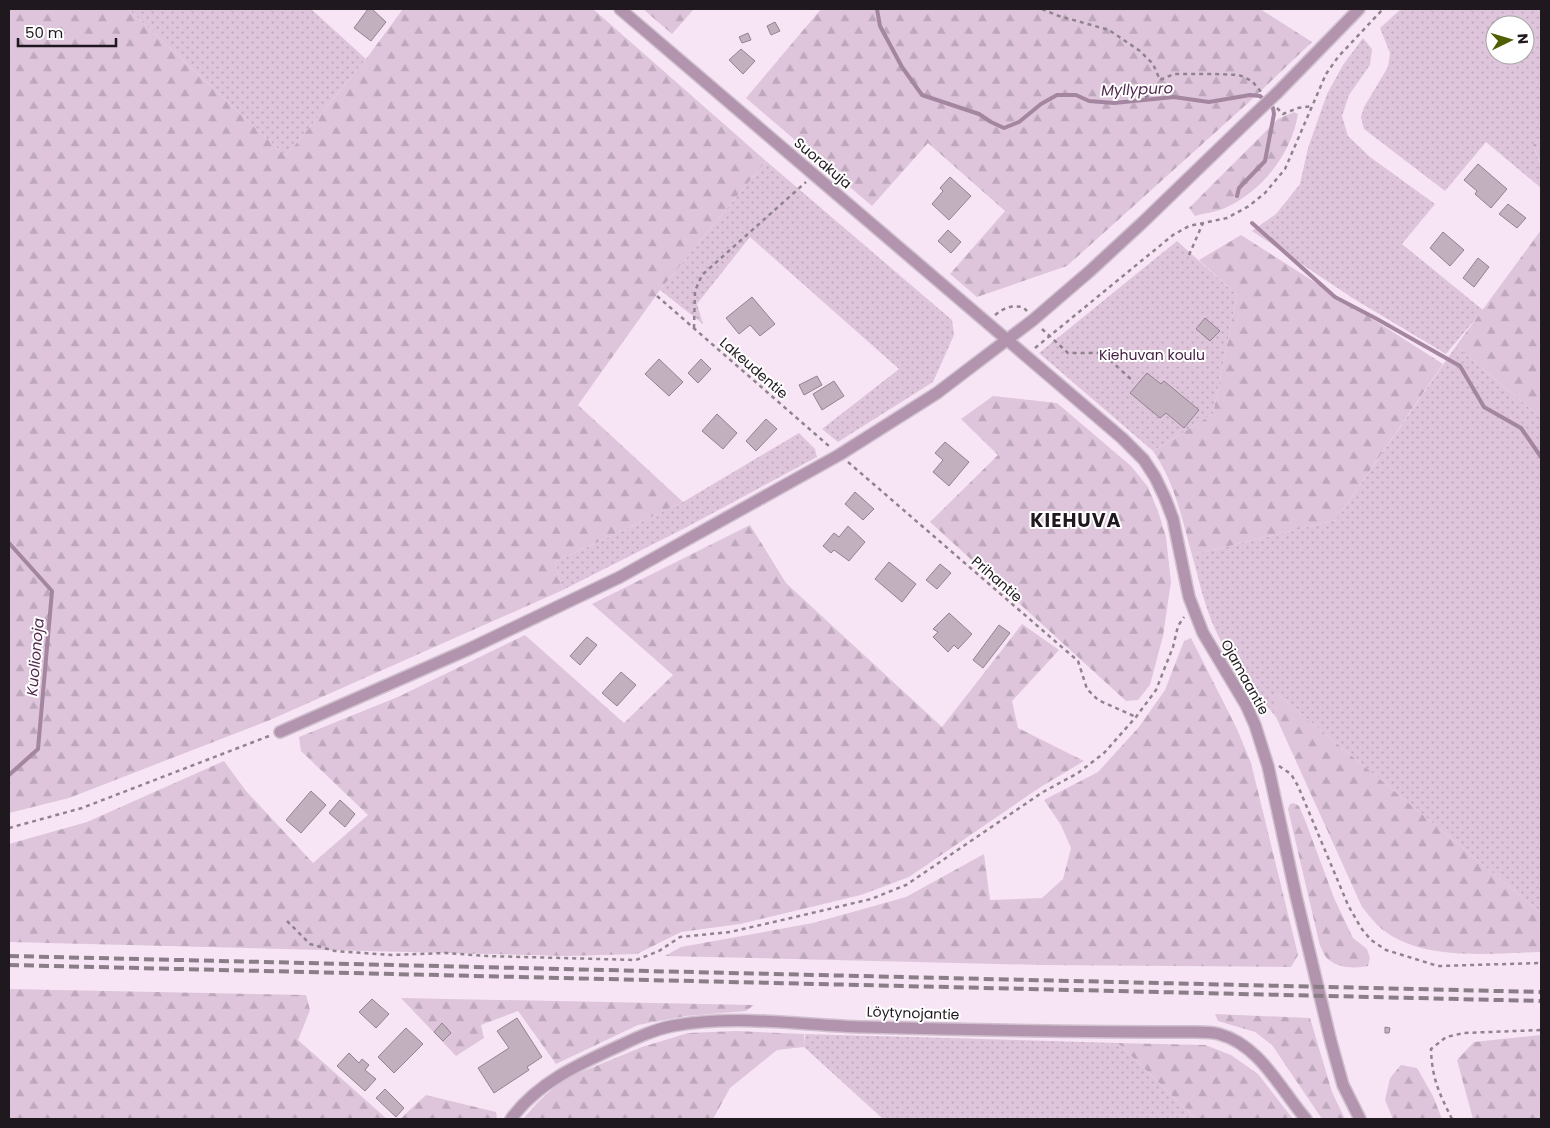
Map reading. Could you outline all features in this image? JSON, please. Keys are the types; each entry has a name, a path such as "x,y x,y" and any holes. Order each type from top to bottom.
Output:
{"street":[{"name":"Suorakuja","path":"620,9 1008,340"},
{"path":"280,732 469,649 620,578 839,455 937,393 1033,320 1142,224 1278,93 1359,9"},
{"name":"Ojamaantie","path":"1008,340 1122,438 1144,460 1165,498 1172,519 1192,605 1203,633 1246,705 1255,725 1268,766 1296,896 1331,1042 1343,1085 1360,1119"},
{"name":"Löytynojantie","path":"511,1119 520,1107 541,1089 571,1069 652,1031 671,1026 702,1022 750,1020 821,1025 1012,1031 1196,1032 1219,1034 1242,1044 1264,1064 1306,1119"}],"path":[{"path":"1042,9 1059,16 1109,30 1140,51 1153,64 1160,80"},
{"path":"1026,356 1173,235 1189,226 1227,218 1249,206 1265,193 1285,169 1326,74 1338,57 1383,9"},
{"path":"1129,100 1151,95 1160,80 1174,74 1239,75 1252,81 1264,95"},
{"path":"1275,106 1282,114 1298,108 1312,106"},
{"path":"694,328 695,291 702,275 814,175"},
{"path":"1189,255 1203,223"},
{"name":"Lakeudentie","path":"657,296 839,455"},
{"path":"986,321 1004,308 1014,306 1023,307 1033,320"},
{"path":"1049,337 1068,353 1102,353 1133,381"},
{"name":"Prihantie","path":"839,455 1078,661 1087,689 1098,700 1136,717"},
{"path":"287,921 310,944 335,951 391,955 446,953 505,957 636,960 659,951 680,937 730,932 871,899 906,885 1043,792 1078,773 1104,753 1136,717 1156,690 1173,647 1178,626 1192,605"},
{"path":"9,828 82,808 280,732"},
{"path":"1268,766 1277,765 1291,774 1298,786 1348,906 1361,928 1371,940 1386,950 1438,966 1541,963"},
{"path":"1452,1119 1438,1091 1432,1068 1431,1049 1446,1037 1464,1033 1541,1030"}],"green space":[{"path":"9,9 128,9 286,156 366,59 403,9 593,9 766,161 660,290 578,405 683,502 555,562 563,590 270,720 69,798 9,813"},
{"path":"128,9 311,9 366,59 286,156"},
{"path":"643,9 694,9 672,34"},
{"path":"821,9 1260,9 1312,42 1248,103 1067,266 977,297 950,274 1005,211 928,143 872,206 746,98"},
{"path":"1401,9 1541,9 1541,138 1533,145 1541,164 1541,188 1486,142 1445,191 1364,129 1361,117 1364,107 1388,67 1390,53 1380,28"},
{"path":"1363,38 1372,49 1370,65 1349,95 1342,116 1348,136 1370,157 1435,204 1402,244 1483,310 1446,354 1354,299 1252,231 1276,214 1300,184 1308,148 1327,94 1343,65"},
{"path":"1294,112 1298,114 1289,144 1282,157 1263,182 1238,201 1225,208 1195,216 1189,208 1278,119"},
{"path":"1541,138 1541,163 1533,145"},
{"path":"766,161 952,320 954,335 933,382 838,442 822,429 899,369 750,237 697,304 703,324 660,290"},
{"path":"1541,230 1541,418 1456,346"},
{"path":"1241,235 1443,364 1336,520 1192,555 1172,488 1161,463 1153,451 1213,414 1237,295 1199,260"},
{"name":"Kiehuvan koulu","path":"1177,241 1237,295 1213,414 1153,451 1039,353"},
{"path":"1456,346 1541,418 1541,913 1276,693 1276,717 1243,675 1221,641 1208,611 1192,555 1336,520"},
{"path":"993,396 1057,403 1131,466 1148,487 1166,537 1171,582 1163,636 1150,685 1138,700 1126,701 930,522 998,455 961,419"},
{"path":"799,433 815,449 817,457 687,527 563,590 555,562 683,502"},
{"path":"750,525 786,583 942,727 1022,624 1059,650 1012,701 1018,728 1084,761 1039,788 909,877 861,895 740,924 681,932 637,954 567,956 9,942 9,844 87,822 224,761 246,791 313,863 368,815 301,751 299,737 400,696 525,635 624,723 673,675 592,604"},
{"path":"1191,638 1237,729 1251,763 1298,955 1291,967 1043,965 665,956 681,947 813,923 906,897 984,854 990,900 1042,898 1063,879 1071,848 1061,825 1044,800 1098,772 1139,727 1165,690 1184,641"},
{"path":"1276,693 1541,913 1541,952 1480,954 1438,951 1418,947 1400,940 1377,925 1362,907 1276,717"},
{"path":"1294,803 1299,806 1334,898 1353,938 1367,949 1370,958 1368,966 1351,967 1330,961 1320,946 1288,809 1290,804"},
{"path":"9,989 306,995 310,1010 298,1040 387,1119 9,1119"},
{"path":"401,998 754,1005 746,1011 686,1016 638,1025 556,1064 518,1011 481,1025 484,1038 456,1056"},
{"path":"1215,1014 1310,1018 1332,1092 1345,1119 1322,1119 1272,1045 1255,1032 1218,1021"},
{"path":"736,1031 804,1034 804,1047 777,1050 730,1088 713,1119 523,1119 538,1102 564,1079 642,1047 688,1033"},
{"path":"805,1034 1118,1043 1196,1119 883,1119 804,1047"},
{"path":"1541,1035 1541,1119 1473,1119 1457,1060 1474,1042"},
{"path":"1118,1043 1205,1045 1231,1055 1258,1074 1293,1119 1196,1119"},
{"path":"1401,1065 1417,1068 1433,1096 1442,1119 1393,1119 1385,1100 1390,1078"},
{"path":"426,1095 496,1112 497,1119 400,1119"}],"building":[{"path":"368,9 372,9 386,22 371,41 354,28"},
{"path":"775,22 780,31 771,35 767,26"},
{"path":"748,33 751,40 742,43 739,37"},
{"path":"741,49 755,61 743,74 729,60"},
{"path":"1478,164 1507,189 1491,208 1475,194 1477,191 1464,180"},
{"path":"950,177 971,196 949,220 932,204 943,191 940,188"},
{"path":"1508,204 1526,218 1517,228 1499,214"},
{"path":"948,230 961,242 951,253 938,241"},
{"path":"1443,232 1464,250 1450,266 1430,248"},
{"path":"1478,258 1489,267 1474,287 1463,278"},
{"path":"752,297 775,324 760,336 750,325 739,334 726,318"},
{"path":"1205,318 1220,331 1210,341 1196,329"},
{"path":"659,359 683,382 669,396 645,374"},
{"path":"701,359 711,369 698,383 688,373"},
{"path":"1147,373 1161,384 1164,381 1199,410 1184,428 1166,413 1160,418 1130,393"},
{"path":"817,376 822,385 804,395 799,385"},
{"path":"834,381 844,396 822,410 813,394"},
{"path":"717,414 737,433 723,449 702,431"},
{"path":"766,419 777,429 756,451 746,441"},
{"path":"945,442 969,462 949,486 933,472 943,460 935,453"},
{"path":"855,492 874,509 863,520 845,504"},
{"path":"848,526 865,542 849,561 834,550 831,553 823,546 834,533 839,537"},
{"path":"889,562 916,584 902,602 875,579"},
{"path":"940,564 951,573 937,589 926,580"},
{"path":"949,613 972,634 958,649 954,645 948,652 933,637 938,632 933,629"},
{"path":"999,625 1010,633 983,668 973,660"},
{"path":"587,637 597,645 580,665 570,656"},
{"path":"621,672 636,685 617,706 602,693"},
{"path":"311,791 326,805 301,833 286,820"},
{"path":"340,800 355,814 345,827 329,813"},
{"path":"372,999 389,1014 376,1028 359,1012"},
{"path":"517,1018 542,1057 527,1067 529,1070 494,1093 478,1068 509,1048 497,1031"},
{"path":"442,1023 451,1033 443,1041 434,1032"},
{"path":"1385,1027 1390,1028 1389,1033 1385,1033"},
{"path":"406,1028 423,1044 394,1073 378,1057"},
{"path":"349,1053 359,1063 362,1059 369,1065 365,1070 376,1079 365,1091 337,1066"},
{"path":"385,1089 404,1108 396,1117 376,1098"}],"waterway":[{"name":"Myllypuro","path":"877,9 880,26 902,67 922,95 979,114 1004,128 1019,122 1041,104 1057,95 1076,95 1089,101 1114,103 1174,97 1209,102 1250,95 1260,96 1273,108 1274,114 1265,161 1239,188 1237,196"},
{"name":"Myllypuro","path":"1252,223 1335,297 1460,366 1484,407 1521,428 1541,457"},
{"name":"Kuolionoja","path":"9,543 52,591 38,749 9,775"}],"railway":[{"path":"9,956 1541,992"},
{"path":"9,965 1541,1001"}],"district":[{"name":"KIEHUVA","path":"1076,520"}]}
